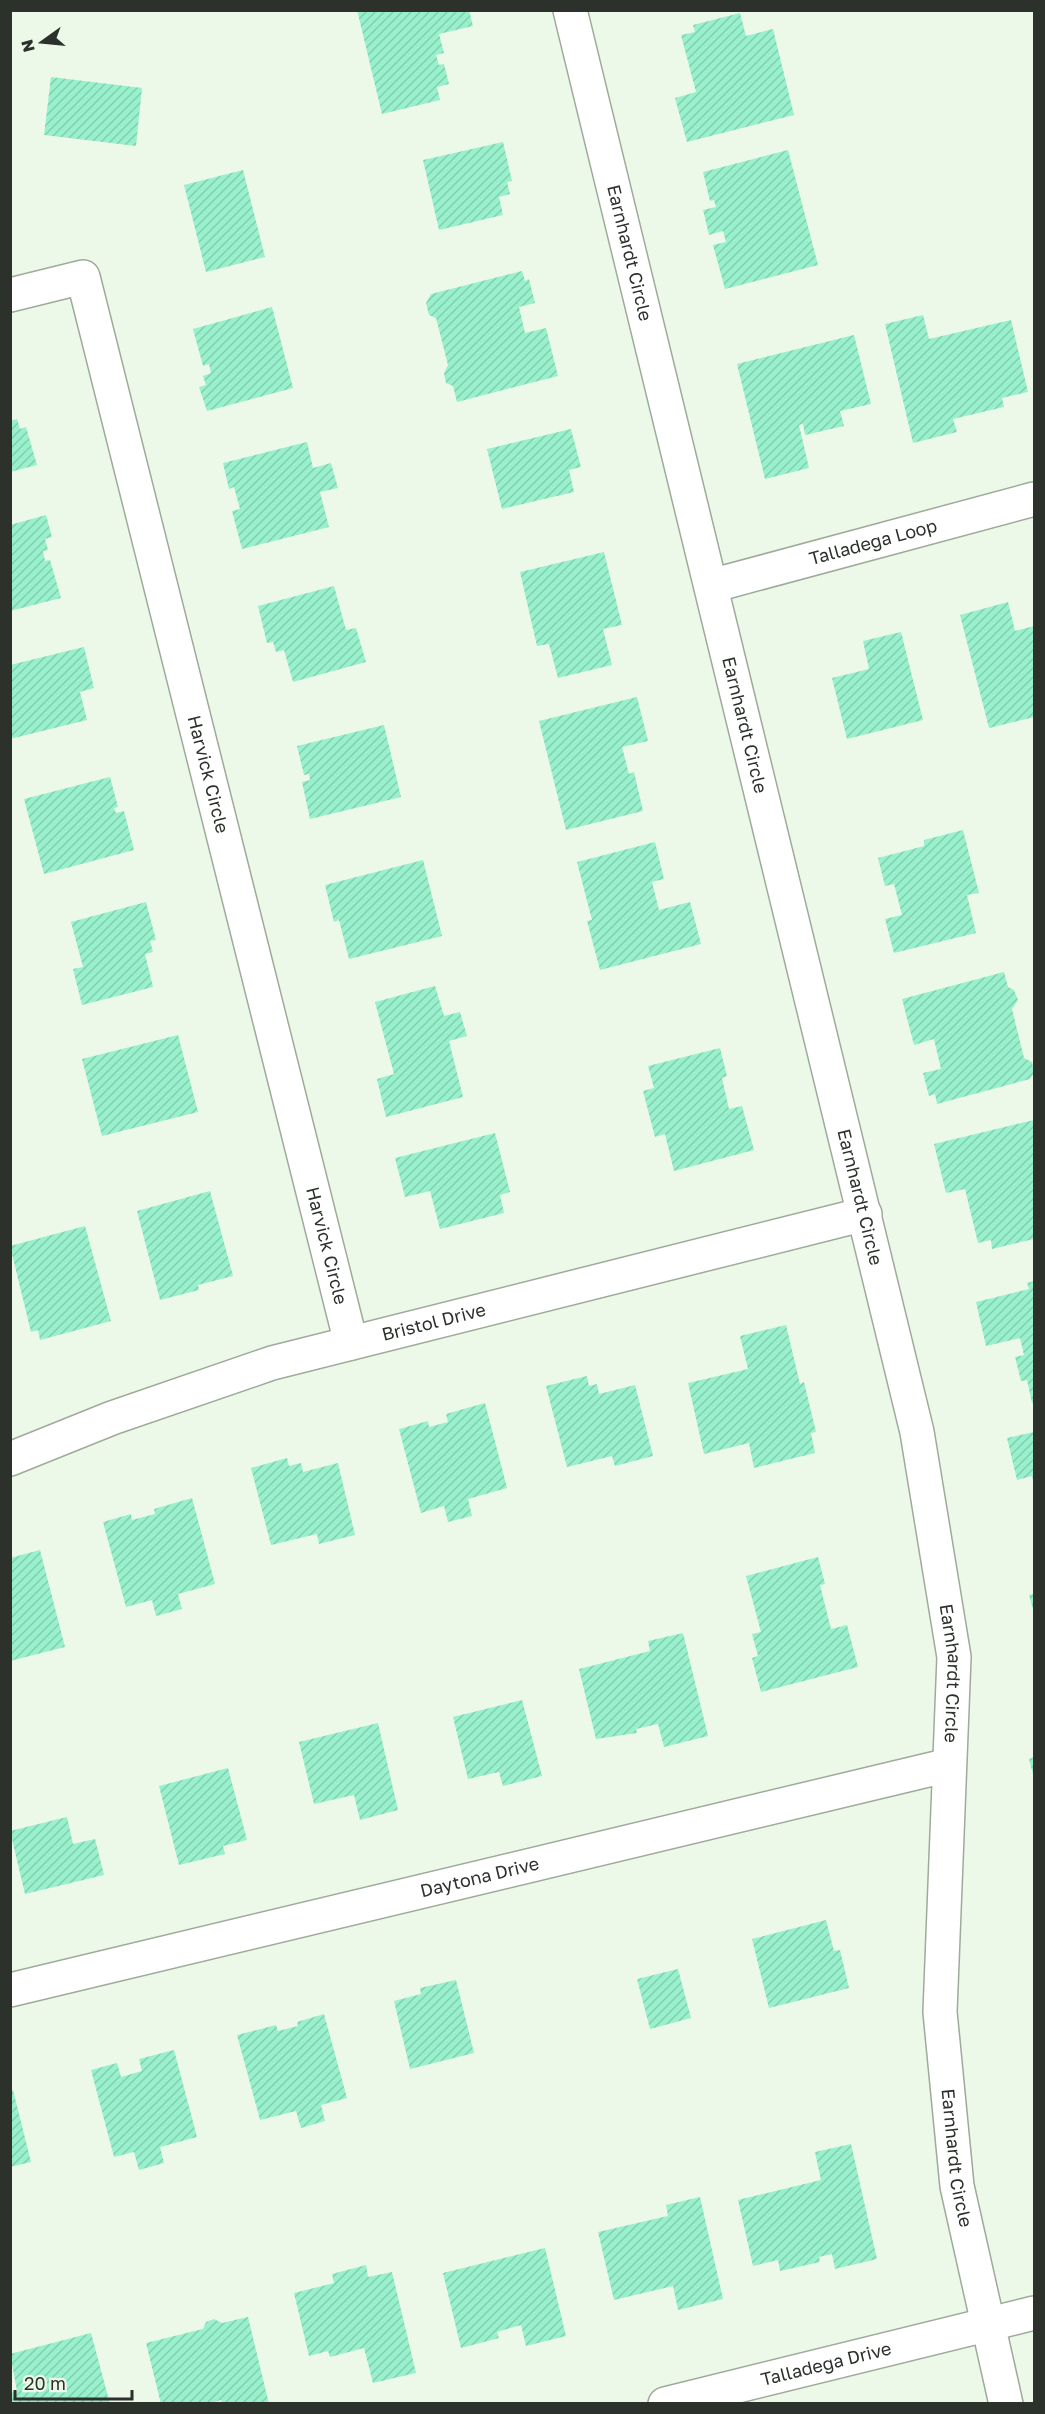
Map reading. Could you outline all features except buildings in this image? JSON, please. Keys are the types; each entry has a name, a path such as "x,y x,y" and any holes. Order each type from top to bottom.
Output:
{"street":[{"name":"Earnhardt Circle","path":"570,10 917,1432 954,1657 940,2012 957,2186 1006,2403"},
{"name":"Harvick Circle","path":"10,295 83,277 351,1343"},
{"name":"Talladega Loop","path":"711,586 1035,499"},
{"name":"Bristol Drive","path":"10,1459 112,1418 272,1363 865,1214"},
{"name":"Daytona Drive","path":"10,1990 950,1765"},
{"path":"989,2324 1035,2313"},
{"name":"Talladega Drive","path":"665,2403 989,2324"}]}
